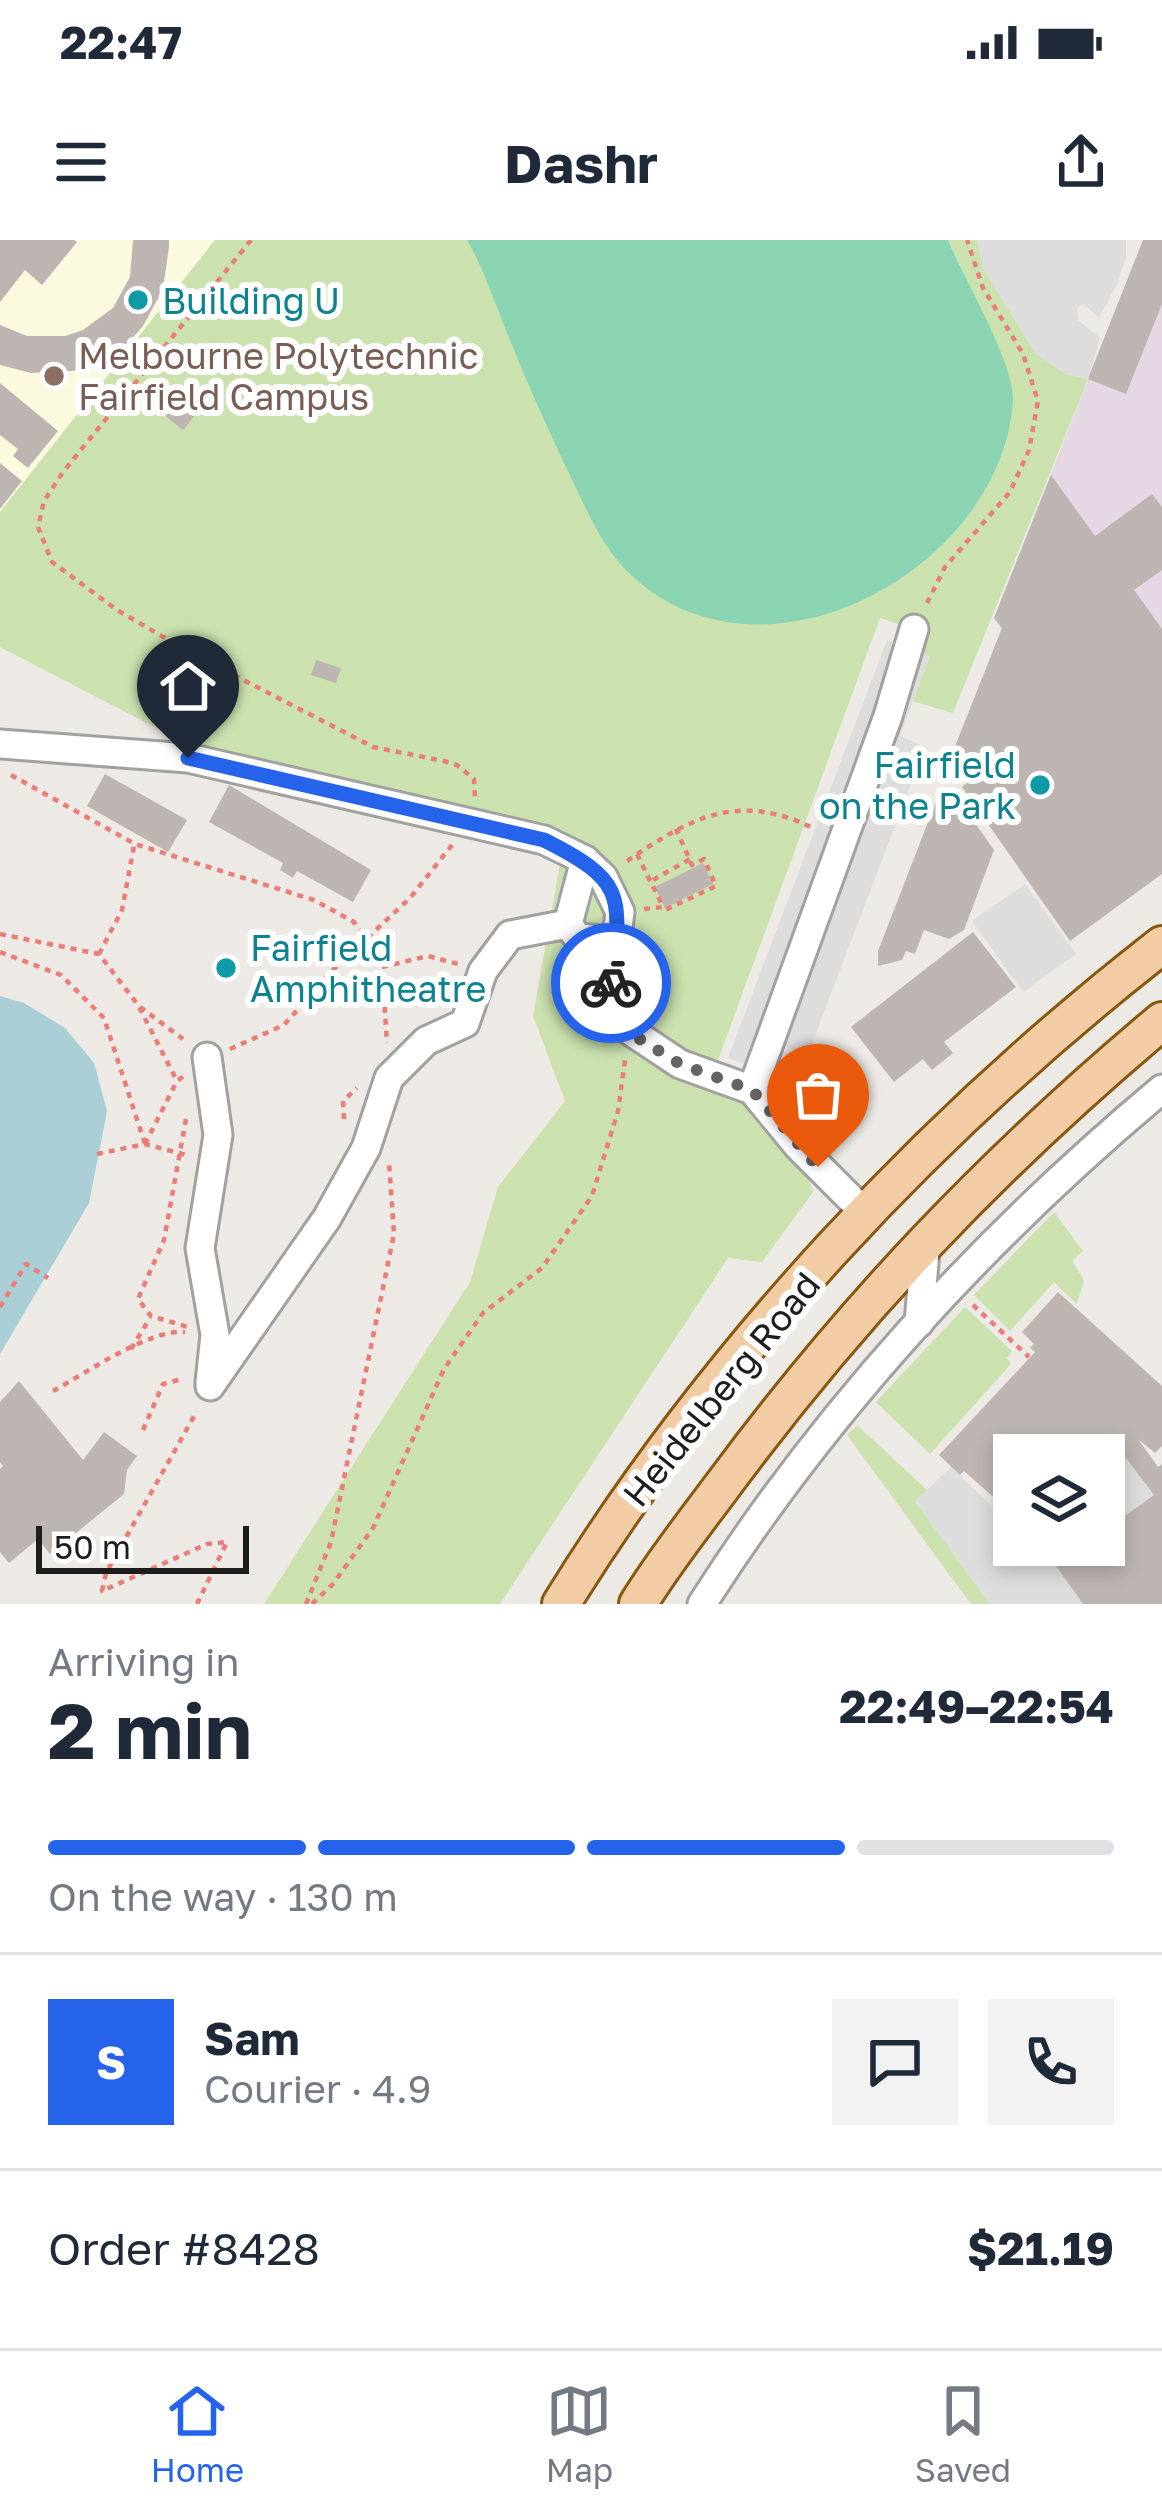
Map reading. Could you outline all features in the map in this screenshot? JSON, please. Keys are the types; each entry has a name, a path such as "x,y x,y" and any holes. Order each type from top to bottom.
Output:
{"main road":[{"name":"Heidelberg Road","path":"562,1604 597,1546 711,1390 866,1214 985,1095 1162,945"},
{"name":"Heidelberg Road","path":"638,1604 792,1392 926,1238 1077,1093 1162,1022"}],"lane":[{"path":"752,1090 888,716 914,629"},
{"path":"0,744 188,758 460,832 544,840 594,869 620,912 611,983 629,1030 680,1064 752,1090 797,1146 866,1214"},
{"path":"568,924 594,869"},
{"path":"568,924 578,938 616,941"},
{"path":"210,1386 327,1218 367,1148 389,1078 425,1041 465,1023 483,971 510,934 568,924"},
{"path":"207,1057 218,1135 200,1248 215,1335 210,1386"},
{"path":"702,1604 794,1470 920,1323 1010,1228 1162,1089"},
{"path":"920,1323 926,1238"}],"path":[{"path":"138,1005 207,1057 284,1024 410,898 460,832 476,795 473,779 458,765 373,747 191,653 117,610 52,562 38,527 44,502 63,472 251,240"},
{"path":"914,629 945,567 1010,491 1029,450 1038,400 1023,354 983,288 968,240"},
{"path":"0,770 135,844 314,900 354,922 382,967 389,1078"},
{"path":"594,869 637,854 719,810 772,813 817,830"},
{"path":"637,854 665,910 716,886 704,859 692,865 676,829"},
{"path":"99,953 122,910 135,844"},
{"path":"651,882 690,859"},
{"path":"0,934 99,953 138,1005 177,1081 145,1144"},
{"path":"0,952 61,975 104,1018 145,1144"},
{"path":"382,967 428,956 483,971"},
{"path":"309,1604 333,1584 373,1528 444,1370 483,1313 542,1268 592,1196 618,1111 629,1030"},
{"path":"190,1105 164,1240 138,1299 152,1316 215,1335"},
{"path":"97,1154 145,1144 178,1153"},
{"path":"309,1604 331,1542 394,1234 389,1153"},
{"path":"0,1307 26,1264 48,1278"},
{"path":"964,1298 1029,1357"},
{"path":"130,1349 152,1316"},
{"path":"53,1391 173,1331 215,1335"},
{"path":"143,1430 163,1384 191,1376 210,1386 106,1573 102,1591 207,1544 227,1542 196,1604"}],"shaded area":[{"name":"Melbourne Polytechnic Fairfield Campus","path":"0,240 215,240 0,512"},
{"path":"977,240 1126,240 1126,258 1117,284 1099,318 1084,304 1077,308 1078,320 1100,338 1088,379 1063,373 1035,353 984,270"},
{"path":"1143,240 1162,240 1162,850 994,618"},
{"path":"887,640 930,656 900,736 925,747 808,1054 782,1045 771,1074 728,1058"},
{"path":"1025,884 1076,954 1023,992 972,921"},
{"path":"1125,1459 1154,1495 1125,1516"},
{"path":"951,1467 993,1508 993,1566 1084,1566 1083,1604 990,1604 915,1501"}],"green space":[{"path":"215,240 467,240 475,253 1001,355 948,240 977,240 984,270 1063,373 1088,379 953,713 898,697 922,632 880,618 718,1060 777,1083 813,1192 762,1262 728,1258 500,1604 264,1604 470,1282 498,1187 565,1101 533,1016 565,835 185,743 0,647 0,512"},
{"path":"467,240 948,240 997,343 1011,384 1013,400 999,461 968,516 922,562 868,598 807,619 745,624 684,610 630,574 597,531"},
{"path":"1054,1212 1083,1251 1072,1261 1084,1280 1077,1304 1054,1282 1010,1331 974,1295"},
{"path":"965,1307 1012,1351 1007,1358 1011,1364 930,1454 876,1402"},
{"path":"857,1425 927,1490 915,1501 990,1604 971,1604 847,1435"}],"water":[{"path":"0,996 24,1003 65,1028 94,1063 107,1111 89,1203 0,1354"}],"building":[{"path":"0,240 77,242 42,285 25,270 0,302"},
{"name":"Building U","path":"133,240 169,240 169,247 163,289 129,342 112,355 73,371 31,373 0,365 0,325 27,336 65,336 83,330 113,308 130,277"},
{"path":"1143,240 1162,240 1162,304 1126,394 1088,379"},
{"path":"0,383 58,431 28,468 13,456 18,449 0,435"},
{"path":"170,385 200,409 183,430 153,406"},
{"path":"0,463 22,481 0,509"},
{"path":"1051,475 1095,536 1152,494 1162,507 1162,570 1134,590 1162,629 1162,874 1070,941 962,787 967,783 950,759 1002,628 994,618"},
{"path":"316,660 341,668 336,683 311,675"},
{"path":"105,774 187,820 168,852 87,806"},
{"path":"229,785 371,870 353,902 297,871 293,878 280,870 283,863 209,822"},
{"path":"949,786 994,850 964,930 949,939 924,930 915,954 906,951 902,960 878,966 878,951 937,799"},
{"path":"703,863 713,884 665,908 655,887"},
{"path":"973,932 1016,987 944,1042 953,1053 932,1070 923,1059 894,1082 851,1027"},
{"path":"1058,1292 1162,1386 1162,1446 1155,1453 1138,1439 1158,1467 1162,1464 1162,1604 1083,1604 1056,1566 1125,1566 1125,1516 1154,1495 1125,1459 1125,1434 993,1434 993,1497 939,1455 1035,1352 1022,1332"},
{"path":"19,1381 83,1460 104,1432 137,1456 127,1470 124,1494 50,1554 38,1539 9,1563 0,1552 0,1402"}],"way so far":[{"path":"611,983 635,1036 680,1064 752,1090 818,1167"}],"place":[{"name":"Building U","path":"138,300"},
{"name":"Melbourne Polytechnic Fairfield Campus","path":"54,376"},
{"name":"Fairfield on the Park","path":"1040,785"},
{"name":"Fairfield Amphitheatre","path":"226,968"}],"route":[{"path":"188,758 544,840 585,860 603,877 620,912 611,983"}]}
